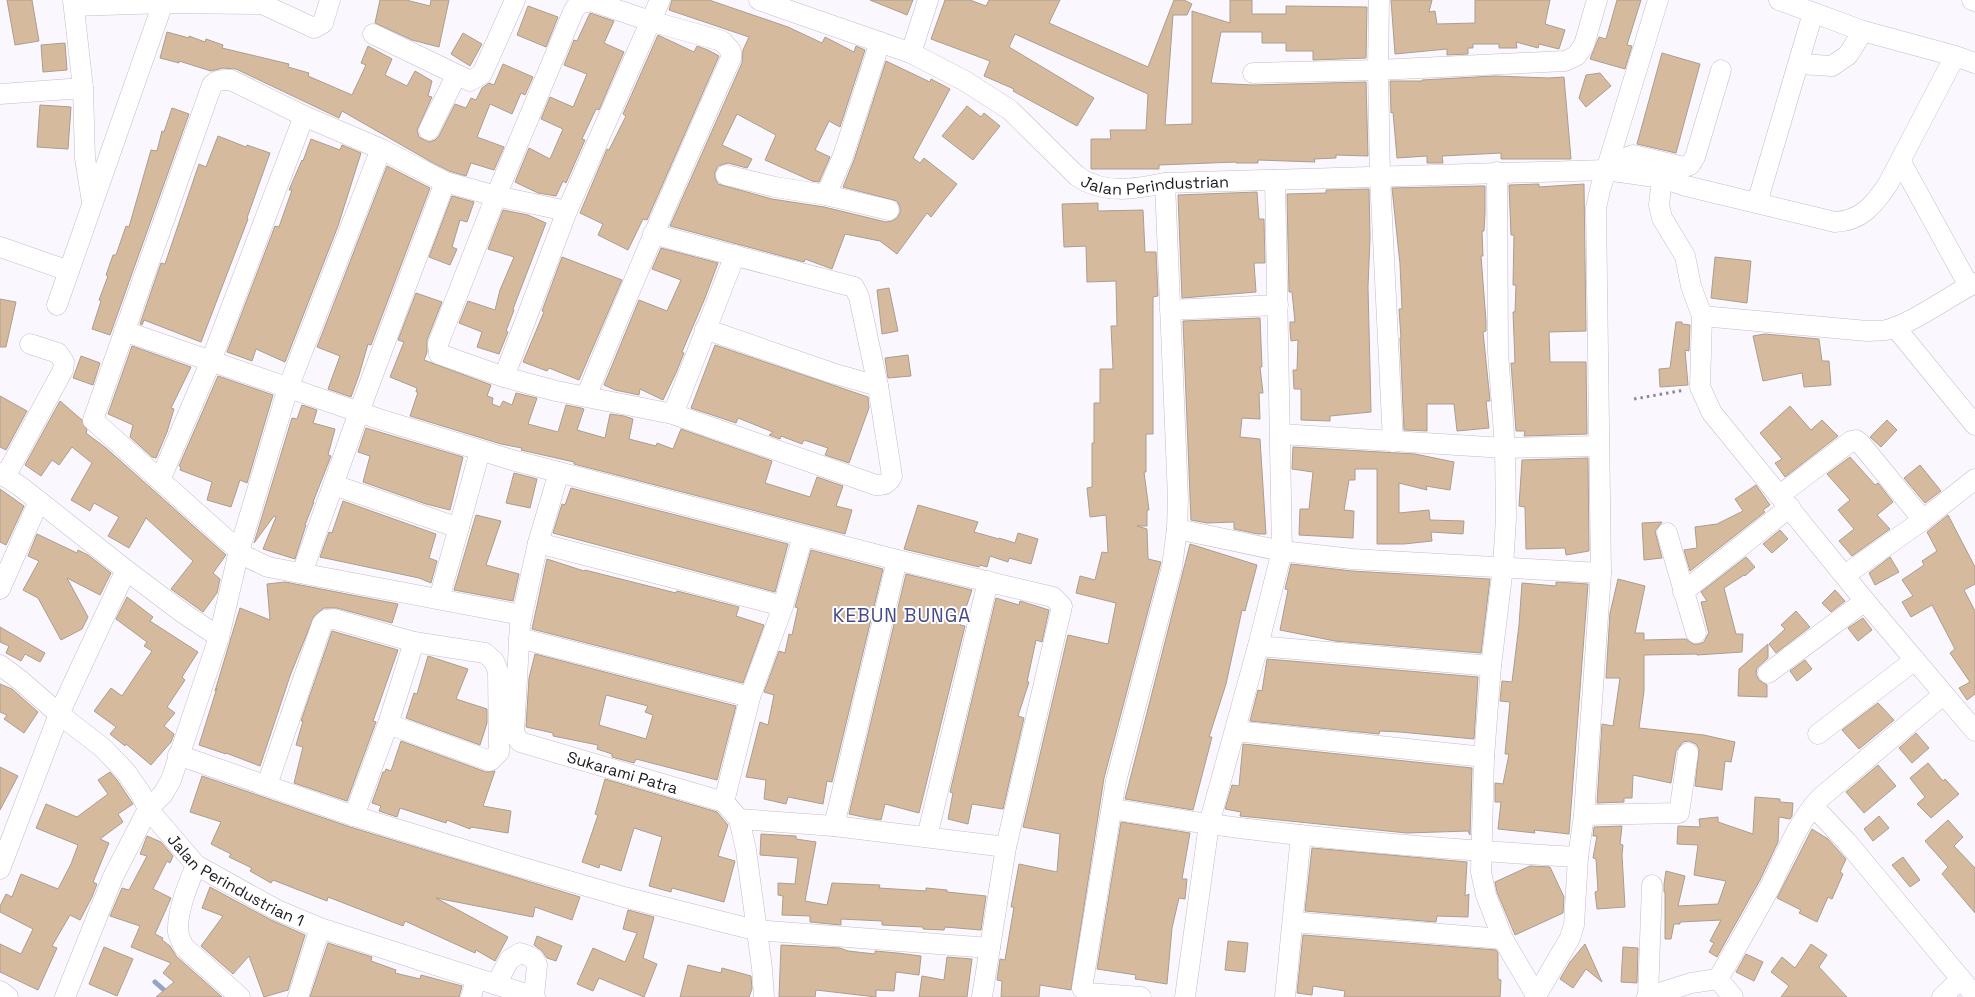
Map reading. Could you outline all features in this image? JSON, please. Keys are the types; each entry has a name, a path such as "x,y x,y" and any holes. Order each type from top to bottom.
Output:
{"street":[{"path":"93,204 85,158 83,88 73,3 164,1 262,2 314,28 324,22 330,0"},
{"path":"373,34 456,76 470,81 482,74 515,0"},
{"path":"504,377 567,211 660,0"},
{"name":"Jalan Perindustrian","path":"759,0 911,53 965,80 1010,110 1077,176 1086,182 1102,188 1137,188 1165,183 1497,172 1613,171 1662,178 1835,222 1847,221 1860,216 1877,201 1968,56"},
{"path":"911,53 928,0"},
{"path":"1379,0 1380,177 1393,442"},
{"path":"1254,72 1282,70 1378,70 1565,61 1576,56 1584,44 1597,0"},
{"path":"1497,172 1498,352 1505,448 1506,518 1503,568 1491,666 1484,757 1481,851 1483,885 1503,939 1537,996 1570,938 1574,926 1578,856 1584,815 1601,573 1596,208 1613,171 1658,0"},
{"path":"1779,0 1863,31 1968,56"},
{"path":"57,306 164,1"},
{"path":"586,397 653,234 731,58 731,51 722,41 650,21 591,1 578,4 574,12 496,196 438,344 437,351 443,356 504,377 586,397 673,414 876,485 884,485 889,482 892,476 878,386 859,297 854,288 653,234"},
{"path":"1757,203 1813,13"},
{"path":"1799,64 1832,66 1848,55 1863,31"},
{"path":"826,195 843,156 880,42"},
{"path":"1613,171 1625,158 1633,155 1684,167 1690,165 1695,157 1721,70"},
{"path":"429,130 456,76"},
{"path":"522,615 268,567 245,556 93,420 212,85 220,80 231,80 304,116 381,149 445,182 496,196 567,211"},
{"path":"0,94 83,88"},
{"path":"160,480 211,361 304,116"},
{"path":"65,997 113,877 148,809 163,794 171,780 219,637 240,550 288,388 381,149"},
{"path":"1702,316 1867,331 1895,327 1972,284 1901,162"},
{"path":"726,175 889,210"},
{"path":"1662,178 1659,206 1662,218 1686,256 1691,286 1702,316 1700,387 1712,413 1865,601 1975,731"},
{"path":"1184,997 1209,824 1282,551 1275,180"},
{"path":"302,573 359,412 445,182"},
{"path":"1140,997 1088,993 1082,988 1116,782 1172,567 1177,529 1178,498 1165,183"},
{"path":"0,247 69,270"},
{"path":"673,414 704,329 735,255"},
{"path":"1170,310 1278,305"},
{"path":"1895,327 1975,425"},
{"path":"704,329 832,373 878,386"},
{"path":"124,331 359,412 480,450 896,560 1053,597 1062,606 1006,847 982,997"},
{"path":"30,344 58,353 64,362 63,370 3,475 183,613 219,637"},
{"path":"1280,434 1505,448 1599,446"},
{"path":"1683,592 1851,441 1856,440 1860,443 1923,520"},
{"path":"439,600 480,450"},
{"path":"559,472 538,542 522,615 519,638 750,697"},
{"path":"1845,575 1923,520 1975,480"},
{"path":"334,485 459,528"},
{"path":"0,588 39,501"},
{"path":"1177,529 1282,551 1352,559 1601,573"},
{"path":"1667,533 1696,633"},
{"path":"764,997 762,968 755,930 746,850 739,818 724,802 750,697 782,606 803,536"},
{"path":"538,542 782,606"},
{"path":"834,826 896,560"},
{"path":"0,869 59,714 126,570"},
{"path":"927,837 988,581"},
{"path":"1768,674 1865,601"},
{"path":"267,785 322,624 326,620 334,619 414,642 485,653 494,661 498,671 499,752 490,761 388,724"},
{"name":"Sukarami Patra","path":"519,638 514,733 520,742 724,802"},
{"path":"354,816 388,724 414,642"},
{"path":"1258,646 1491,666"},
{"path":"1818,734 1915,660"},
{"name":"Jalan Perindustrian 1","path":"0,666 20,680 59,714 103,748 126,772 140,792 148,809 196,865 277,910 320,928 474,988 496,985 534,997"},
{"path":"1718,979 1770,885 1796,830 1813,806 1820,798 1943,695"},
{"path":"1235,731 1484,757"},
{"path":"1584,815 1679,813 1688,753"},
{"path":"178,755 354,816 624,897 755,930 990,948"},
{"path":"1813,806 1847,842 1975,996"},
{"path":"1112,809 1209,824 1301,835 1481,851 1578,856"},
{"path":"739,818 834,826 1006,847"},
{"path":"1285,997 1301,835"},
{"path":"196,865 188,886 178,933 184,947 240,997"},
{"path":"1652,885 1647,996 1691,983 1718,979"},
{"path":"1293,922 1503,939"},
{"path":"298,997 320,928"},
{"path":"496,985 509,960 520,953 532,958 537,965 534,997"},
{"path":"1718,979 1733,997"},
{"path":"1942,997 1961,980"},
{"path":"0,991 8,997"}],"path":[{"path":"1634,399 1700,387"}],"building":[{"path":"7,0 32,0 39,41 15,45"},
{"path":"380,0 406,0 430,6 431,0 449,0 439,47 412,40 375,23"},
{"path":"672,0 709,0 788,27 822,43 825,37 854,52 856,46 865,50 840,127 829,121 815,150 830,157 819,182 812,181 765,160 776,135 737,114 722,145 752,159 747,168 728,163 718,166 715,178 718,184 772,199 824,207 886,222 892,221 900,213 897,201 843,187 854,160 886,61 930,82 931,79 950,89 913,158 920,163 924,158 957,184 931,217 927,213 897,254 880,241 845,234 832,269 805,259 804,262 670,226 742,63 743,50 749,37 669,10"},
{"path":"870,0 913,0 907,15"},
{"path":"945,0 970,0 986,6 989,0 1060,0 1049,23 1148,67 1174,0 1184,0 1192,4 1187,15 1173,15 1165,125 1192,124 1192,11 1230,23 1230,0 1252,0 1252,14 1286,14 1286,6 1367,7 1366,58 1313,60 1313,51 1286,51 1286,43 1262,43 1262,32 1221,32 1211,83 1253,85 1366,82 1368,156 1336,155 1336,158 1314,159 1315,162 1258,160 1258,163 1159,165 1159,169 1091,169 1091,139 1111,139 1110,130 1146,130 1148,94 1015,34 1009,47 1094,98 1077,126 1013,91 1014,89 984,76 990,61 931,39"},
{"path":"1391,0 1432,0 1429,12 1435,11 1437,24 1475,23 1475,0 1550,0 1545,24 1565,30 1559,49 1539,44 1538,48 1516,42 1517,48 1499,48 1499,44 1473,44 1473,48 1468,48 1468,54 1447,55 1447,49 1395,54"},
{"path":"1617,0 1641,0 1627,45 1632,46 1625,69 1590,59 1599,37 1606,39"},
{"path":"528,6 558,17 546,47 517,35"},
{"path":"590,13 614,21 604,43 624,52 599,110 596,109 582,139 585,140 566,183 563,181 556,196 538,193 515,182 529,148 550,159 563,129 541,119 550,97 573,107 574,105 587,74 564,65 574,40 577,41"},
{"path":"167,32 189,38 189,36 205,42 206,39 223,45 222,48 289,64 288,67 309,73 308,76 352,95 366,65 361,63 368,46 392,59 385,75 407,86 415,71 432,81 428,96 432,97 417,130 419,137 429,142 439,136 455,104 466,108 471,98 476,100 482,88 489,83 494,85 503,64 533,77 525,95 521,93 512,114 490,104 477,137 504,147 494,170 471,163 466,176 449,171 433,163 342,111 339,118 236,69 223,68 211,71 179,61 179,63 160,58"},
{"path":"463,33 482,44 470,66 451,54"},
{"path":"658,35 694,52 697,46 719,56 647,220 643,219 628,250 598,235 603,224 580,213 607,149 609,150 626,116 623,114"},
{"path":"65,43 67,70 43,72 41,45"},
{"path":"1662,53 1700,64 1676,153 1637,144"},
{"path":"1600,73 1611,86 1586,107 1579,98 1586,75"},
{"path":"1494,76 1564,77 1571,159 1501,159 1501,153 1442,156 1443,163 1427,163 1427,156 1397,158 1393,112 1391,113 1390,81 1422,81"},
{"path":"40,105 71,107 68,149 37,147"},
{"path":"967,106 981,117 984,113 1000,126 973,160 942,136"},
{"path":"172,108 189,114 110,335 92,329 101,301 99,300 113,255 116,255 126,226 129,227 151,150 157,151 162,131 164,132"},
{"path":"218,136 246,147 247,145 270,153 248,219 201,342 144,320 142,325 140,324 161,263 165,264 199,164 206,167"},
{"path":"311,139 340,150 342,145 361,153 338,226 285,362 256,349 252,361 227,352 275,226 279,227 292,190 289,190"},
{"path":"387,166 430,188 371,345 368,344 351,397 328,389 340,356 317,347"},
{"path":"1539,184 1539,187 1584,184 1586,331 1549,332 1550,362 1586,362 1587,434 1524,436 1525,431 1516,431 1511,363 1515,363 1513,312 1515,312 1516,285 1513,285 1514,235 1511,235 1509,185"},
{"path":"1485,186 1484,231 1482,231 1483,256 1481,256 1486,321 1486,331 1483,332 1490,401 1486,401 1489,428 1457,431 1454,404 1427,404 1427,431 1404,430 1399,309 1402,309 1400,264 1392,188"},
{"path":"1369,189 1368,287 1371,412 1330,416 1330,421 1301,420 1301,389 1294,389 1293,370 1297,370 1298,340 1291,341 1290,329 1290,322 1295,322 1292,292 1289,292 1287,194 1326,193 1326,190"},
{"path":"1257,192 1259,219 1264,219 1265,263 1254,263 1256,292 1182,298 1178,195"},
{"path":"452,196 474,202 467,222 460,220 452,247 457,249 450,265 429,257"},
{"path":"1098,203 1098,211 1143,210 1145,252 1156,252 1158,296 1153,297 1153,434 1146,434 1146,472 1144,472 1149,510 1147,510 1147,526 1137,526 1147,529 1148,559 1161,562 1104,778 1071,990 1040,985 1039,997 1001,997 1002,981 997,980 1000,959 1005,960 1014,907 1011,907 1019,864 1057,872 1060,834 1023,827 1068,635 1108,644 1116,603 1076,593 1080,576 1095,580 1102,552 1108,553 1106,515 1090,517 1087,488 1092,487 1094,403 1100,403 1100,369 1113,369 1111,326 1117,326 1116,281 1087,282 1086,246 1064,247 1062,204"},
{"path":"503,210 528,215 546,223 513,309 506,331 508,332 499,354 477,347 482,332 459,323 468,301 495,310 500,290 514,257 488,249"},
{"path":"661,248 718,263 682,352 684,353 676,373 663,400 640,389 639,395 615,390 604,385 639,300 667,311 681,280 652,269"},
{"path":"562,257 622,280 579,380 549,368 547,371 523,362 544,312 542,311"},
{"path":"1715,257 1751,261 1747,303 1711,298"},
{"path":"889,288 898,331 882,334 877,290"},
{"path":"416,293 442,302 427,340 427,352 424,360 491,385 487,396 493,398 492,404 500,407 503,401 512,405 516,393 537,398 528,424 558,432 566,405 581,408 584,409 577,430 605,438 610,414 624,416 633,419 629,439 656,446 657,443 673,449 681,429 772,461 765,483 810,497 817,477 843,486 836,506 852,510 845,534 574,464 574,462 521,450 522,448 501,444 410,416 418,392 416,392 417,388 390,377 404,342 398,340"},
{"path":"0,299 16,302 6,347 0,347"},
{"path":"1260,318 1262,367 1260,367 1263,393 1259,393 1260,419 1242,418 1240,437 1260,439 1266,534 1234,529 1234,522 1207,523 1191,520 1183,321"},
{"path":"1676,322 1690,325 1689,351 1685,350 1688,385 1660,387 1659,369 1670,368"},
{"path":"1765,334 1819,339 1822,361 1829,361 1831,385 1804,387 1802,373 1763,381 1753,336"},
{"path":"715,345 868,397 869,408 849,463 825,455 828,448 804,440 802,444 781,436 780,439 769,435 773,432 738,418 736,423 691,408"},
{"path":"132,346 191,367 171,408 174,409 156,458 152,457 130,437 133,425 108,414"},
{"path":"908,355 911,376 888,378 885,358"},
{"path":"81,356 100,363 93,385 73,378"},
{"path":"218,376 273,395 247,483 240,480 231,507 207,500 212,482 180,470 181,467 179,466"},
{"path":"0,396 27,411 6,450 0,447"},
{"path":"60,401 82,420 87,430 86,433 106,448 226,555 213,573 220,579 217,593 203,612 171,589 193,561 146,518 129,548 108,536 119,517 94,503 90,511 71,500 92,463 72,447 59,465 52,460 41,476 25,465"},
{"path":"302,405 317,410 313,423 335,429 328,455 331,456 313,502 295,559 263,549 276,517 274,516 254,543 292,418 297,419"},
{"path":"1790,406 1811,430 1822,420 1838,436 1785,477 1775,463 1782,459 1760,433"},
{"path":"1887,420 1897,430 1881,447 1870,437"},
{"path":"366,428 463,457 450,510 426,504 363,482 370,456 358,452"},
{"path":"1293,447 1415,454 1454,462 1450,490 1426,486 1427,490 1399,483 1399,513 1429,510 1430,520 1464,521 1463,534 1431,532 1432,541 1377,544 1377,469 1355,469 1355,480 1349,480 1344,510 1354,511 1353,538 1299,535 1300,509 1309,509 1313,472 1292,469"},
{"path":"1850,457 1875,485 1878,483 1893,502 1877,515 1890,529 1852,556 1839,541 1854,529 1838,510 1850,500 1827,474"},
{"path":"1588,458 1589,551 1566,555 1565,548 1526,549 1525,507 1519,506 1522,460"},
{"path":"1920,465 1941,491 1925,503 1904,478"},
{"path":"514,473 537,479 530,508 506,503"},
{"path":"1756,485 1770,505 1763,510 1765,512 1690,571 1684,550 1697,548 1695,527 1717,524 1743,511 1735,499"},
{"path":"571,488 788,544 775,592 553,533 562,504 565,505"},
{"path":"0,489 24,506 6,545 0,542"},
{"path":"343,501 436,534 429,558 437,561 431,583 419,578 320,557 329,532 332,533"},
{"path":"918,505 978,522 974,532 1015,543 1018,533 1038,539 1031,564 1009,558 1008,562 990,556 987,567 980,565 979,567 904,549"},
{"path":"476,515 501,521 486,565 519,574 513,601 454,590"},
{"path":"1948,515 1975,567 1975,584 1964,590 1975,611 1975,694 1967,700 1959,688 1970,682 1950,653 1955,649 1932,605 1911,617 1902,602 1913,596 1902,580 1924,565 1922,561 1937,551 1927,532"},
{"path":"1662,522 1655,531 1662,558 1644,560 1642,523"},
{"path":"1780,530 1788,539 1772,553 1763,544"},
{"path":"37,534 77,553 78,550 88,555 111,573 100,595 67,578 88,617 82,629 61,640 38,598 23,590 39,561 28,556"},
{"path":"1190,544 1257,565 1245,611 1242,610 1226,684 1209,737 1212,737 1193,810 1125,799"},
{"path":"811,550 883,569 832,782 827,781 823,804 788,797 786,804 764,799 766,780 746,777 760,722 768,725 774,695 764,692 779,651 785,653 789,634 792,635 798,608 795,607"},
{"path":"1746,557 1755,567 1745,576 1724,588 1736,634 1743,634 1742,652 1697,655 1644,655 1644,691 1639,728 1704,735 1735,742 1731,762 1725,761 1722,790 1695,786 1699,749 1696,744 1689,741 1683,742 1676,751 1671,783 1633,775 1632,798 1624,798 1624,802 1597,803 1602,724 1613,726 1620,678 1606,678 1610,613 1618,579 1645,586 1635,633 1644,633 1644,640 1686,639 1693,644 1699,644 1704,642 1709,634 1701,602 1707,601 1701,592"},
{"path":"1890,557 1899,572 1875,585 1869,573"},
{"path":"547,559 584,571 676,593 677,591 739,607 736,616 764,625 743,683 532,629"},
{"path":"1291,564 1352,571 1490,579 1481,653 1335,641 1280,630 1288,590 1285,589"},
{"path":"906,574 972,590 960,625 965,626 919,813 885,804 881,820 849,814"},
{"path":"285,582 398,604 392,623 337,608 324,608 314,616 290,676 260,766 199,745 240,608 270,620 267,584"},
{"path":"1556,582 1588,584 1569,834 1534,830 1535,833 1498,829 1501,802 1495,802 1495,783 1503,784 1509,754 1505,754 1510,702 1500,701 1502,681 1512,682 1522,583 1556,586"},
{"path":"1835,590 1845,601 1831,612 1822,603"},
{"path":"127,597 153,617 150,621 198,652 182,677 185,680 167,707 175,713 164,726 174,734 171,742 151,765 126,744 125,746 110,734 116,727 94,711 111,688 122,696 152,651 144,646 147,642 116,619"},
{"path":"996,598 1019,605 1020,601 1049,610 1042,642 1036,640 1027,682 1029,682 1018,716 1024,718 1003,809 972,804 968,824 948,819 953,793 950,792"},
{"path":"1796,611 1810,627 1776,653 1769,644 1785,629 1781,625"},
{"path":"1863,618 1872,630 1858,641 1848,628"},
{"path":"0,627 45,653 40,662 25,654 21,661 6,653 9,646 0,642"},
{"path":"332,631 398,650 373,721 376,722 347,801 294,783 303,747 296,745 303,721 301,721"},
{"path":"1768,644 1768,658 1757,668 1756,674 1759,680 1767,685 1767,697 1738,696 1739,669"},
{"path":"535,654 736,706 717,780 636,759 634,763 612,757 612,754 597,749 598,745 553,736 553,733 526,727 529,678","holes":["606,695 648,706 645,712 653,715 646,739 599,725"]},
{"path":"428,656 468,669 456,699 487,709 487,723 480,745 406,718 414,693 417,694"},
{"path":"1267,659 1478,677 1474,739 1400,732 1380,731 1379,734 1250,721 1258,690 1262,691"},
{"path":"1805,660 1812,669 1797,681 1790,671"},
{"path":"0,684 12,689 38,712 24,733 4,719 7,715 0,712"},
{"path":"1878,703 1894,720 1859,749 1842,730"},
{"path":"1916,733 1929,748 1912,763 1899,748"},
{"path":"401,741 486,772 495,771 483,806 511,811 508,833 471,827 470,829 447,820 446,823 400,808 397,817 379,811 381,806 372,803 383,772 386,769 391,771"},
{"path":"1243,744 1472,768 1470,835 1468,831 1407,833 1240,816 1241,812 1225,809 1232,785 1239,786"},
{"path":"1928,763 1943,781 1945,779 1959,794 1931,818 1917,804 1925,797 1910,778"},
{"path":"1878,765 1896,786 1864,813 1846,792"},
{"path":"0,767 18,776 0,810"},
{"path":"110,772 133,804 118,814 123,822 100,839 109,843 93,882 97,884 92,897 80,920 70,915 52,946 57,948 38,990 0,972 0,944 21,954 33,929 0,912 0,906 6,894 12,897 21,874 58,889 78,845 36,828 46,804 77,817 108,794 98,780"},
{"path":"202,776 350,827 580,897 572,920 535,907 533,917 436,898 508,937 495,961 476,950 475,953 405,921 403,926 328,897 327,901 273,880 271,883 250,871 252,868 229,857 231,854 211,844 221,822 190,812"},
{"path":"605,779 717,812 728,825 718,856 735,861 724,902 672,888 671,892 649,886 662,837 634,828 621,871 600,864 599,868 582,862 598,815 595,814"},
{"path":"1755,797 1780,799 1780,802 1793,803 1792,816 1790,819 1779,817 1778,842 1760,880 1717,957 1709,952 1714,943 1710,941 1721,920 1674,924 1671,939 1665,939 1664,884 1666,871 1685,876 1678,906 1718,904 1726,881 1694,875 1698,845 1677,844 1678,826 1700,827 1699,819 1718,817 1718,822 1753,834"},
{"path":"1879,816 1889,828 1873,841 1864,829"},
{"path":"1948,820 1963,837 1954,846 1975,868 1975,913 1942,874 1948,867 1925,841"},
{"path":"1121,822 1190,833 1182,879 1187,879 1185,899 1179,898 1172,928 1167,984 1135,979 1136,975 1097,969"},
{"path":"1622,826 1620,844 1623,845 1625,907 1597,909 1595,892 1598,891 1596,859 1593,858 1597,836 1593,836 1594,827"},
{"path":"1812,829 1828,839 1846,859 1840,872 1843,874 1832,899 1828,897 1817,922 1799,913 1801,910 1777,898"},
{"path":"761,834 796,836 796,839 816,842 805,901 827,905 832,883 880,885 879,888 926,891 926,888 986,896 981,930 945,927 944,930 923,929 923,927 882,925 882,921 841,919 841,925 810,922 810,916 782,915 783,896 778,895 778,883 795,884 798,858 760,855"},
{"path":"147,836 161,842 173,856 170,863 167,861 153,889 171,898 155,934 163,938 162,940 170,946 176,956 222,997 156,997 174,982 163,973 171,963 131,947 140,926 110,916 122,888 129,890 147,856 140,854"},
{"path":"1312,848 1467,862 1465,896 1469,894 1468,917 1437,916 1436,922 1305,911"},
{"path":"1903,857 1920,880 1910,887 1892,865"},
{"path":"1530,866 1550,867 1564,897 1563,913 1515,935 1497,892 1495,882"},
{"path":"210,887 271,920 305,935 288,990 264,997 249,956 233,974 201,946 223,916 202,908"},
{"path":"628,910 654,917 643,958 657,964 644,997 599,978 593,991 577,984 593,948 625,962 637,933 623,929"},
{"path":"1303,935 1496,950 1498,953 1498,979 1501,980 1500,997 1344,997 1345,991 1313,986 1312,995 1297,993"},
{"path":"537,936 562,946 556,961 547,958 534,945"},
{"path":"1228,941 1248,943 1245,972 1225,970"},
{"path":"328,943 372,957 371,961 396,970 395,973 420,979 421,975 462,986 459,997 310,997"},
{"path":"1585,944 1602,982 1586,969 1573,988 1560,979 1570,962"},
{"path":"1811,944 1827,955 1819,967 1847,997 1781,997 1789,986 1771,972 1782,957 1795,968"},
{"path":"781,945 840,948 848,951 875,954 875,951 921,956 919,975 896,972 894,991 876,990 876,997 816,990 815,997 779,997"},
{"path":"104,947 133,959 117,996 89,984"},
{"path":"1623,947 1638,948 1637,983 1621,982"},
{"path":"1746,954 1763,962 1754,981 1736,972"},
{"path":"947,957 972,959 967,997 919,997 922,976 944,980"},
{"path":"688,965 721,973 722,968 751,976 752,989 749,997 680,997"}],"waterway":[{"path":"155,982 172,997"}],"district":[{"name":"KEBUN BUNGA","path":"902,615"}]}
